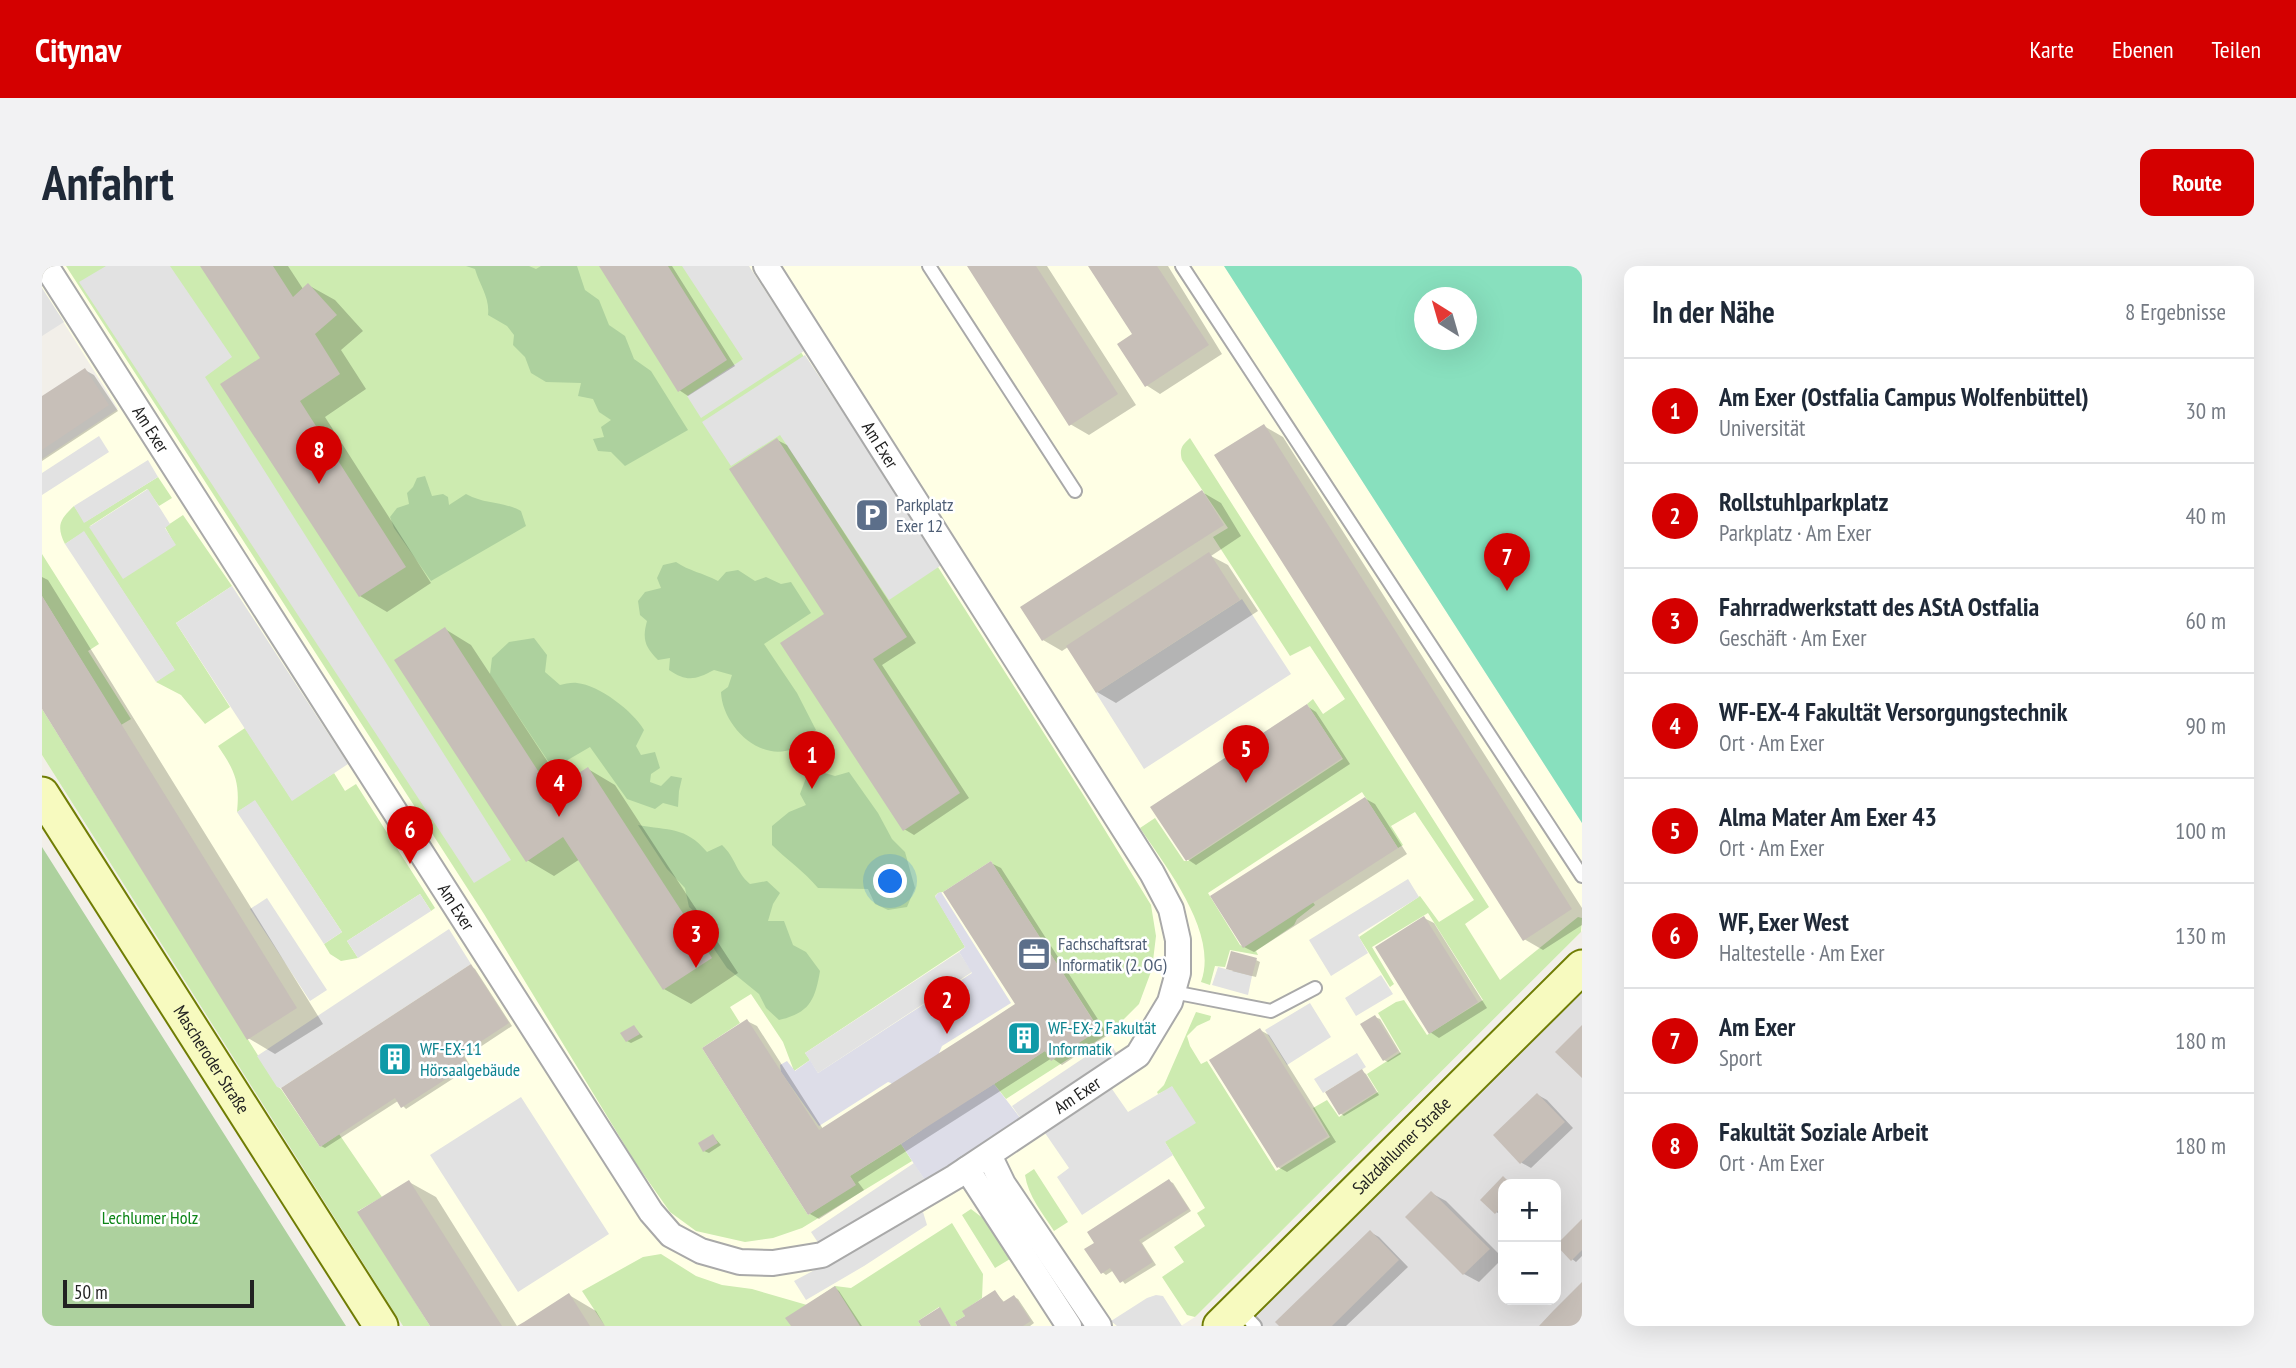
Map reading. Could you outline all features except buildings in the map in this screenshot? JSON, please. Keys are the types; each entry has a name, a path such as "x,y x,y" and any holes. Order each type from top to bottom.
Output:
{"main road":[{"name":"Mascheroder Straße","path":"42,794 381,1326"},
{"name":"Salzdahlumer Straße","path":"1238,1320 1582,967"}],"street":[{"name":"Am Exer","path":"46,266 650,1212 671,1235 701,1251 740,1262 773,1263 822,1255 938,1188 1138,1055 1170,1002 1178,973 1178,940 1171,909 1152,873 766,266"},
{"path":"989,1155 1003,1184 1099,1326"},
{"path":"967,1169 1069,1326"}],"lane":[{"path":"929,266 1075,491"},
{"path":"1182,266 1582,876"},
{"path":"1173,992 1271,1011 1315,988"}],"shaded area":[{"path":"42,266 1224,266 1582,823 1582,931 1195,1317 1181,1326 403,1326 42,755 42,459 118,409 42,288"},
{"path":"106,266 170,266 232,357 205,377 511,860 474,883 79,282"},
{"path":"682,266 749,266 804,351 701,418 687,396 743,359"},
{"path":"42,288 64,322 42,336"},
{"name":"Parkplatz Exer 12","path":"805,355 943,564 889,600 780,435 731,466 702,422"},
{"path":"99,436 109,452 42,495 42,473"},
{"path":"148,460 158,477 84,523 74,506"},
{"path":"148,489 170,524 165,528 176,545 123,579 89,527"},
{"path":"84,531 175,670 156,682 65,544"},
{"path":"232,586 348,764 292,801 176,623"},
{"path":"1242,599 1291,674 1144,769 1096,693"},
{"path":"255,800 342,932 324,944 237,812"},
{"path":"1408,879 1419,897 1358,935 1368,953 1331,976 1309,940"},
{"path":"941,892 1011,1003 942,1046 939,1053 970,1099 994,1084 1021,1119 926,1182 901,1144 922,1130 891,1083 888,1082 819,1126 781,1072 780,1065 787,1061 795,1071 810,1060 818,1073 972,973 959,952 965,947 935,897"},
{"path":"420,894 431,911 358,958 347,941"},
{"path":"267,898 327,990 310,1001 250,909"},
{"path":"449,929 471,964 281,1088 277,1087 257,1056"},
{"path":"959,952 972,972 818,1073 805,1053"},
{"path":"1218,967 1252,976 1248,995 1212,985"},
{"path":"1381,975 1393,994 1356,1016 1345,998"},
{"path":"1582,985 1582,1326 1243,1326"},
{"path":"1310,1003 1331,1037 1287,1065 1265,1030"},
{"path":"1109,1041 1120,1059 1024,1123 1012,1106"},
{"path":"1357,1053 1366,1067 1323,1093 1314,1079"},
{"path":"1172,1086 1196,1123 1165,1142 1173,1155 1082,1215 1057,1177 1069,1168 1045,1133 1112,1089 1128,1112"},
{"path":"521,1097 609,1234 518,1292 430,1155"},
{"path":"914,1163 926,1182 823,1250 811,1232"},
{"path":"923,1212 927,1225 806,1300 794,1281"},
{"path":"1163,1296 1182,1326 1117,1326 1111,1321 1147,1298"}],"green space":[{"path":"66,266 746,266 1151,905 1156,936 1152,969 1139,1004 1112,1031 1006,1099 994,1084 1045,1051 1052,1060 1099,1029 991,861 935,896 965,947 805,1053 810,1060 794,1071 783,1042 751,994 730,1007 740,1023 702,1048 808,1215 855,1184 850,1176 901,1144 912,1161 802,1228 773,1238 745,1242 696,1231 670,1212 635,1162 484,914"},
{"path":"466,266 529,266 536,269 541,266 577,266 585,290 599,300 609,325 625,336 634,359 651,371 688,430 625,466 611,452 598,451 593,439 604,437 601,427 611,420 599,412 593,399 578,396 581,383 546,382 531,373 525,357 513,345 514,335 507,326 488,315 486,297 475,269"},
{"path":"1224,266 1582,266 1582,823"},
{"path":"1190,438 1489,907 1465,924 1500,980 1578,917 1582,918 1581,932 1195,1317 1187,1315 1162,1277 1184,1262 1174,1247 1205,1226 1197,1213 1205,1208 1165,1142 1173,1087 1158,1094 1157,1092 1164,1085 1196,1012 1211,1016 1210,1020 1197,1026 1187,1036 1190,1046 1201,1064 1207,1061 1276,1171 1330,1137 1313,1108 1327,1100 1339,1117 1378,1092 1367,1074 1401,1052 1378,1013 1404,1000 1427,1035 1483,1000 1428,913 1372,947 1394,984 1390,987 1359,937 1420,896 1439,922 1474,900 1415,812 1391,826 1403,845 1398,848 1362,792 1208,893 1242,946 1312,901 1315,905 1297,919 1294,925 1256,951 1258,955 1230,950 1225,967 1215,966 1210,985 1201,982 1205,963 1203,943 1196,922 1187,901 1140,828 1155,818 1184,861 1188,861 1343,759 1307,704 1313,699 1323,714 1345,699 1310,646 1290,656 1213,537 1228,528 1182,460 1182,448"},
{"path":"425,476 432,496 443,494 448,497 449,505 466,494 521,511 526,526 431,581 394,528 390,517 397,508 409,504 407,493 417,478"},
{"path":"158,477 172,498 159,506 147,489 90,526 175,545 165,527 183,515 232,586 176,623 230,707 205,724 181,695 156,682 174,669 84,532 65,544 60,527 65,515 74,506 85,522"},
{"path":"42,554 99,644 88,651 131,719 121,725 42,596"},
{"path":"676,562 718,581 726,572 738,570 755,581 766,577 781,584 791,582 811,613 764,644 797,693 816,730 795,748 782,752 769,751 756,746 736,728 723,705 721,692 728,687 732,675 714,670 696,678 686,678 669,670 670,658 658,660 650,651 645,638 647,621 640,615 638,601 645,592 661,588 657,578 663,565"},
{"path":"534,638 547,655 545,672 560,685 575,683 595,689 615,700 639,723 644,730 636,746 641,755 655,752 660,768 651,774 650,782 661,786 671,776 682,778 678,807 663,803 655,809 627,799 590,747 566,761 548,761 490,674 492,658 509,642"},
{"path":"42,709 277,1086 320,1147 339,1134 382,1197 358,1211 430,1326 403,1326 42,755"},
{"path":"245,728 292,800 334,773 345,791 356,784 435,908 431,911 420,894 347,941 358,958 341,961 330,954 324,944 342,932 255,801 237,812 235,777 218,746"},
{"path":"818,771 835,776 849,772 878,813 892,839 905,852 915,888 907,907 888,910 875,904 868,889 818,888 772,845 772,826 789,812 806,805 800,794 806,778"},
{"path":"638,825 684,834 707,852 722,845 750,884 767,881 780,893 773,904 768,921 784,921 793,945 806,952 820,971 813,998 804,1009 779,1020 766,1008 759,994 727,968 712,946 706,922 689,907 685,888 667,869"},
{"name":"Lechlumer Holz","path":"42,847 346,1326 42,1326"},
{"path":"1034,1169 1068,1222 1054,1231 1029,1190 1025,1175"},
{"path":"971,1209 984,1219 1010,1259 995,1268 962,1215"},
{"path":"952,1223 983,1274 982,1298 963,1311 965,1316 955,1322 957,1326 951,1326 939,1307 918,1321 921,1326 605,1326 582,1291 643,1257 661,1254 696,1276 722,1285 752,1289 807,1305 835,1286 851,1288"}],"place":[{"name":"Fakultät Soziale Arbeit","path":"319,484"},
{"name":"Parkplatz Exer 12","path":"872,515"},
{"name":"Am Exer","path":"1507,591"},
{"name":"Alma Mater Am Exer 43","path":"1246,783"},
{"name":"Am Exer (Ostfalia Campus Wolfenbüttel)","path":"812,789"},
{"name":"WF-EX-4 Fakultät Versorgungstechnik","path":"559,817"},
{"name":"WF, Exer West","path":"410,864"},
{"name":"Fachschaftsrat Informatik (2. OG)","path":"1034,954"},
{"name":"Fahrradwerkstatt des AStA Ostfalia","path":"696,968"},
{"name":"Rollstuhlparkplatz","path":"947,1034"},
{"name":"WF-EX-2 Fakultät Informatik","path":"1024,1038"},
{"name":"WF-EX-11 Hörsaalgebäude","path":"395,1059"}]}
